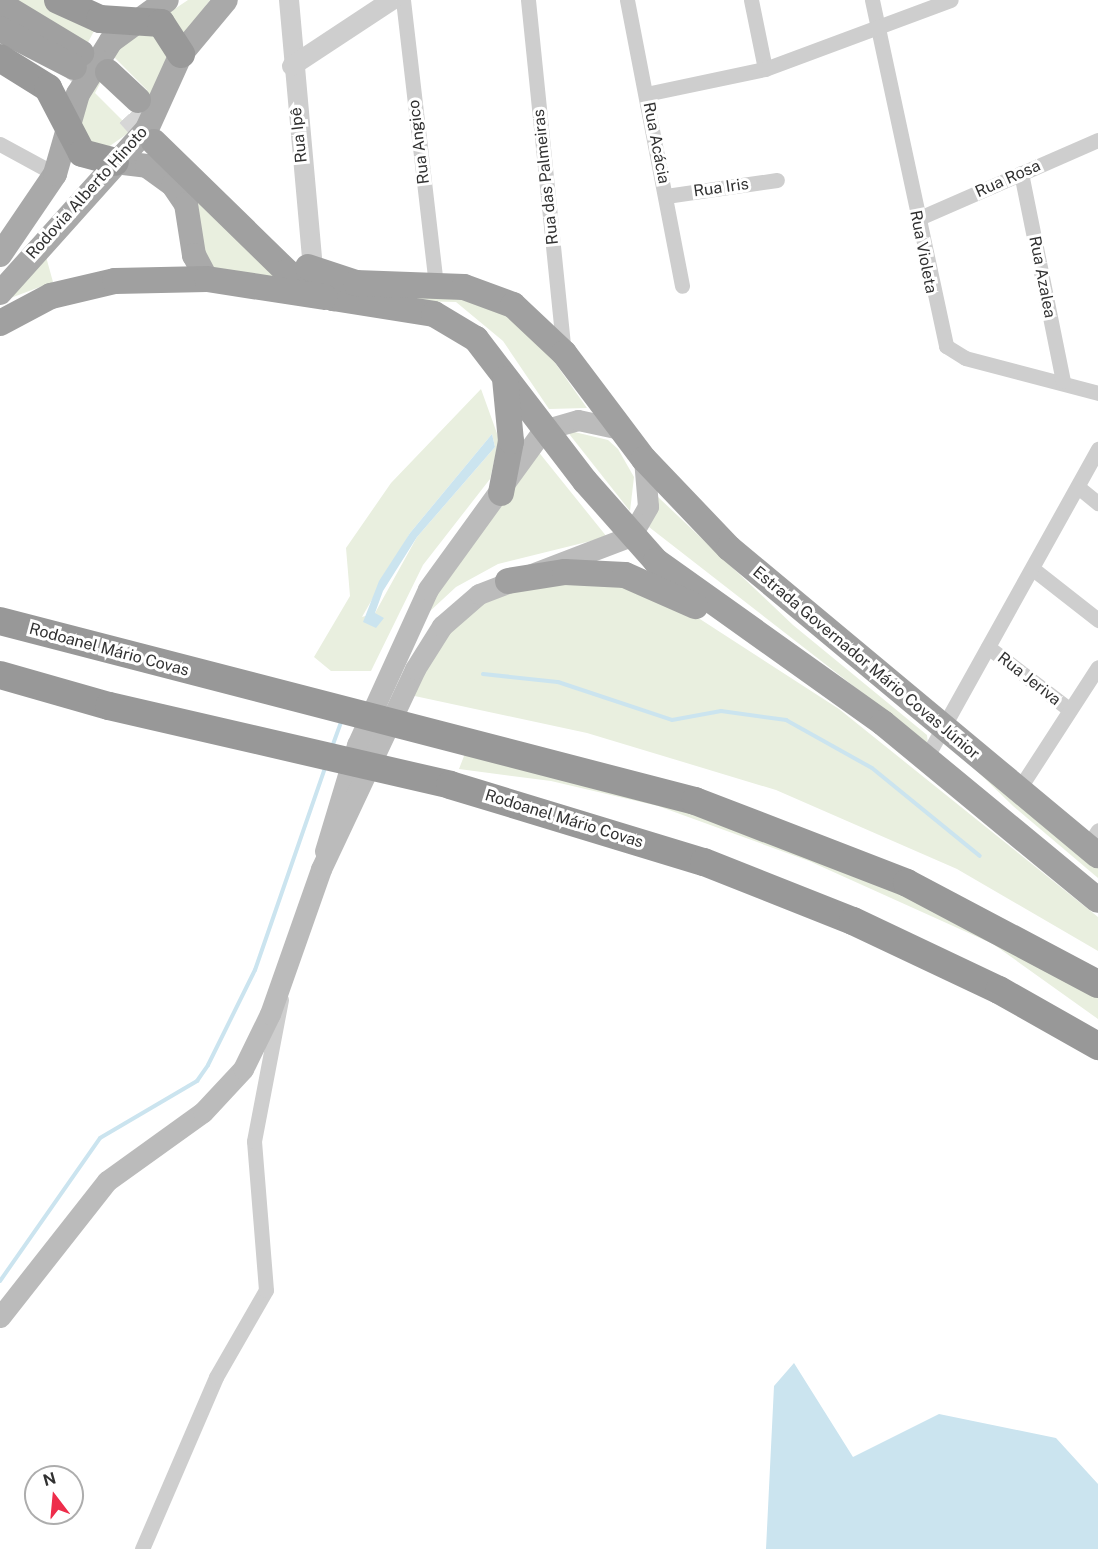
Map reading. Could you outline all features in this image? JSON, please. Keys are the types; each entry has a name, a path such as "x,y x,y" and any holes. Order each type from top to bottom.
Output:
{"highway":[{"path":"58,0 100,19 135,20 169,29 181,54"},
{"path":"0,3 77,60 0,29"},
{"path":"0,58 48,88 82,153 115,162"},
{"path":"105,79 133,107"},
{"path":"313,270 253,223 159,134 272,260 333,297"},
{"name":"Estrada Governador Mário Covas Júnior","path":"313,270 356,283 436,284 464,287 513,304 564,354 644,459 779,594 1018,789 1094,844"},
{"name":"Estrada Governador Mário Covas Júnior","path":"0,323 26,306 85,287 207,279 333,297 442,317 476,339 504,373 543,430 631,536 926,758 1098,900"},
{"path":"501,493 511,426 504,373"},
{"path":"508,580 565,572 625,575 667,591 791,657"},
{"name":"Rodoanel Mário Covas","path":"0,621 620,778 813,843 907,883 1098,984"},
{"name":"Rodoanel Mário Covas","path":"0,675 109,706 450,785 780,890 999,990 1098,1046"}],"main road":[{"name":"Rodovia Alberto Hinoto","path":"0,255 55,174 70,130 78,94 111,41 135,20 167,0"},
{"name":"Rodovia Alberto Hinoto","path":"0,293 115,162 147,129 181,54 226,0"},
{"path":"115,162 147,166 173,185 186,204 194,255 207,279"},
{"path":"321,869 330,820 357,745 413,616 543,430 578,420 620,429"},
{"path":"0,1317 107,1181 226,1090 258,1041 321,869 431,640 466,604 508,580 631,536 648,506 644,459"}],"street":[{"name":"Rua Ipê","path":"289,0 292,66 313,270"},
{"path":"292,66 392,0"},
{"name":"Rua Angico","path":"403,0 436,284"},
{"name":"Rua das Palmeiras","path":"528,0 564,354"},
{"name":"Rua Acácia","path":"627,0 682,286"},
{"path":"751,0 765,69"},
{"name":"Rua Violeta","path":"872,0 945,346 965,358 1063,381 1098,393"},
{"path":"646,94 765,69 951,0"},
{"name":"Rua Rosa","path":"917,219 1098,140"},
{"path":"0,144 55,174"},
{"name":"Rua Azalea","path":"1021,173 1063,381"},
{"name":"Rua Iris","path":"666,196 777,180"},
{"path":"926,758 941,726 1033,569 1098,449"},
{"path":"1078,487 1098,503"},
{"path":"1033,569 1098,620"},
{"name":"Rua Jeriva","path":"988,647 1070,711"},
{"path":"1018,789 1098,668"},
{"path":"142,1549 216,1377 266,1290 254,1141 274,1047 282,971"}],"green space":[{"path":"8,0 53,0 94,31 85,48"},
{"path":"188,0 210,0 185,34 167,14"},
{"path":"128,30 164,31 167,66 134,129 104,150 80,136 81,108","holes":["114,57 147,90 127,125 95,93"]},
{"path":"182,184 286,282 208,268"},
{"path":"45,253 53,282 0,302"},
{"path":"347,289 436,290 504,307 553,360 587,408 549,409 503,341 456,302 409,301"},
{"path":"481,389 499,439 490,479 423,565 371,671 331,671 314,657 350,596 346,548 391,483","holes":["492,434 495,447 417,537 375,613 362,617 410,533"]},
{"path":"566,430 608,440 618,449 634,477 630,511"},
{"path":"537,450 607,537 498,564 456,587 429,612 425,602"},
{"path":"658,497 793,625 927,735 928,744 649,527"},
{"path":"574,573 669,599 839,709 1098,917 1098,951 957,869 776,790 587,733 410,695 448,631 494,593"},
{"path":"458,742 683,792 1098,988 1098,1019 993,944 809,861 658,806 551,781 459,769 464,756"},
{"path":"973,767 1098,866 1098,878 1013,806"}],"water":[{"path":"492,434 495,447 417,537 383,591 375,613 384,618 376,628 363,622 379,581 410,533"},
{"path":"794,1363 853,1457 939,1414 1056,1438 1098,1484 1098,1549 766,1549 774,1386"}],"waterway":[{"path":"483,674 558,682 672,720 721,711 786,720 872,768 980,856"},
{"path":"332,747 341,722"},
{"path":"0,1281 100,1138 197,1081 208,1065 255,970 325,768"}],"tunnel":[{"path":"74,67 101,87"},
{"path":"129,114 154,142"}]}
